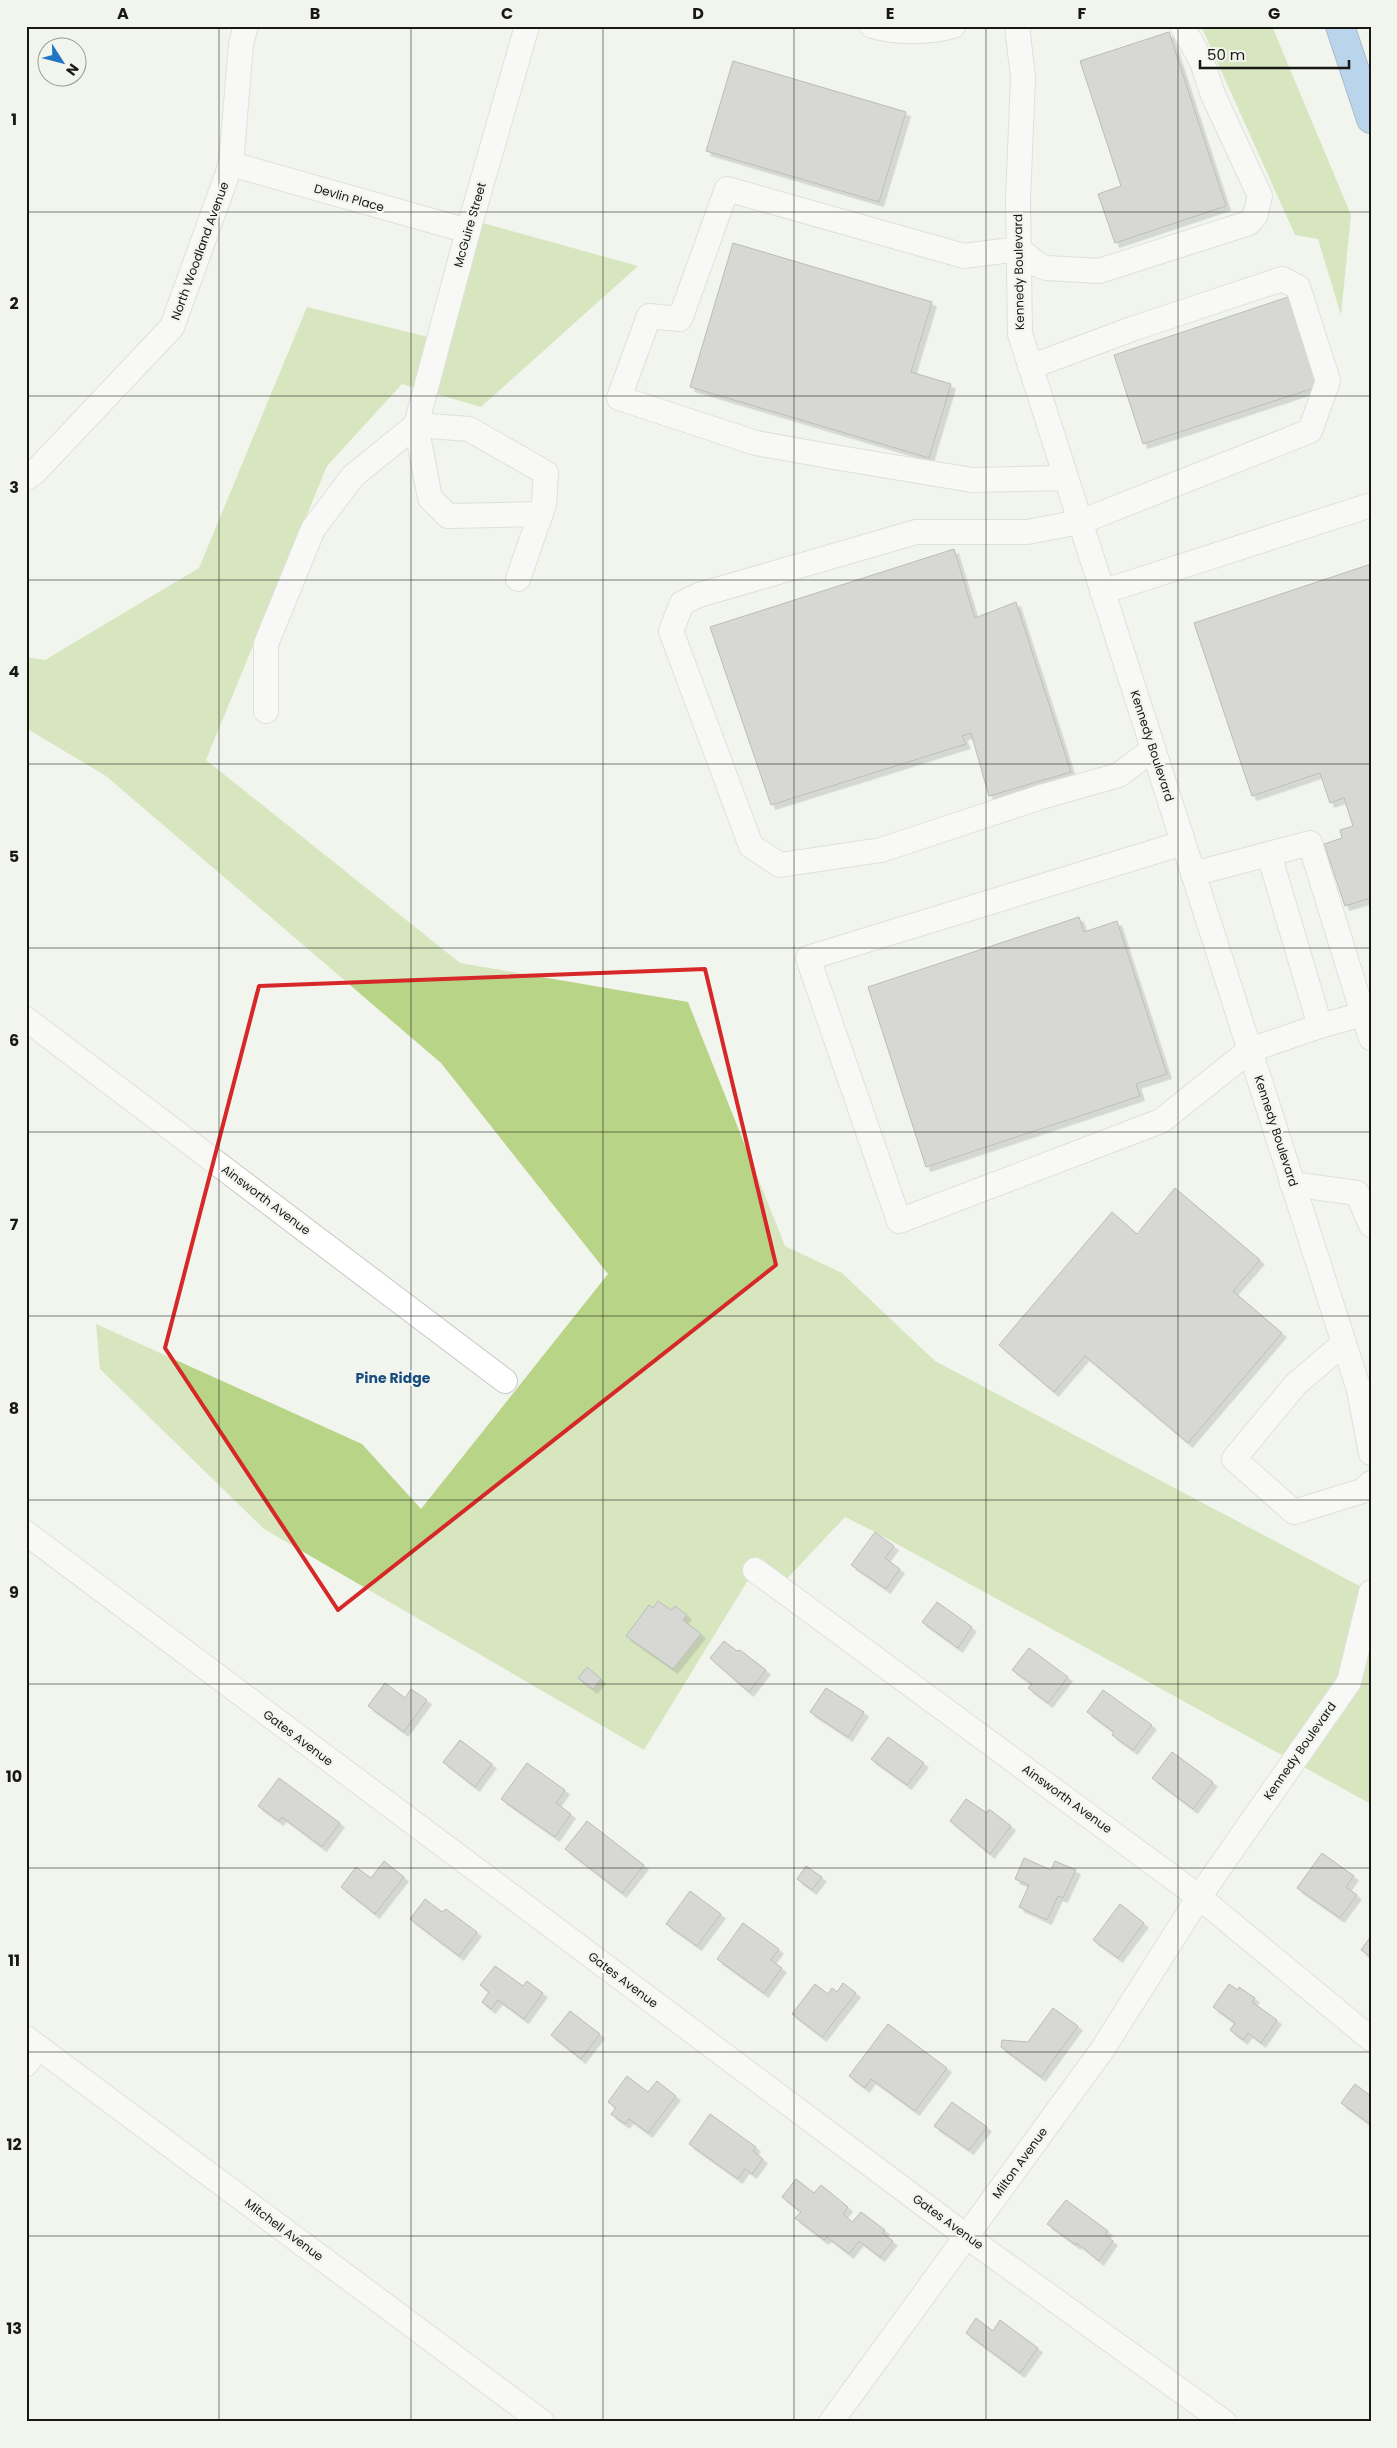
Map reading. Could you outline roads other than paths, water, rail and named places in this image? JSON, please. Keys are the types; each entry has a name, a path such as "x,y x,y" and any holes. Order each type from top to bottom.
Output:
{"highway":[{"path":"1340,26 1371,119"}],"street":[{"name":"North Woodland Avenue","path":"26,478 34,473 172,327 231,164 241,44 246,26"},
{"name":"McGuire Street","path":"416,425 468,231 527,26"},
{"path":"872,26 889,31 942,29 953,26"},
{"name":"Kennedy Boulevard","path":"1017,26 1023,77 1019,249 1020,334 1359,1390 1371,1453"},
{"path":"1066,478 972,480 834,458 756,443 619,398 649,316 680,319 727,189 964,256 1019,249 1038,265 1047,268 1099,271 1250,222 1254,216 1260,196 1216,104 1202,62 1182,26"},
{"name":"Devlin Place","path":"231,164 468,231"},
{"path":"1030,367 1132,329 1282,279 1298,287 1328,381 1310,431 1080,522 1027,532 916,532 699,594 682,602 671,631 751,846 780,865 881,850 1041,797 1119,774 1153,749"},
{"path":"416,425 430,498 448,516 541,514"},
{"path":"266,711 266,644 313,529 353,476 416,425 469,429 546,473 544,504 518,579"},
{"path":"1102,592 1371,505"},
{"path":"1183,843 808,958 899,1221 1161,1121 1250,1050 1320,1026 1363,1014"},
{"path":"1193,874 1310,843 1371,1038"},
{"path":"1269,854 1320,1026"},
{"name":"Ainsworth Avenue","path":"26,1019 505,1382"},
{"path":"1292,1184 1357,1193 1371,1225"},
{"path":"1344,1343 1295,1385 1234,1459 1294,1512 1362,1491 1371,1483"},
{"name":"Gates Avenue","path":"26,1534 966,2236 1224,2422"},
{"name":"Ainsworth Avenue","path":"755,1570 1199,1897 1371,2039"},
{"name":"Kennedy Boulevard","path":"1199,1897 1349,1682 1371,1592"},
{"name":"Milton Avenue","path":"831,2422 1102,2050 1199,1897"},
{"name":"Mitchell Avenue","path":"30,2050 542,2422"}],"district":[{"name":"Pine Ridge","path":"393,1378"}]}
